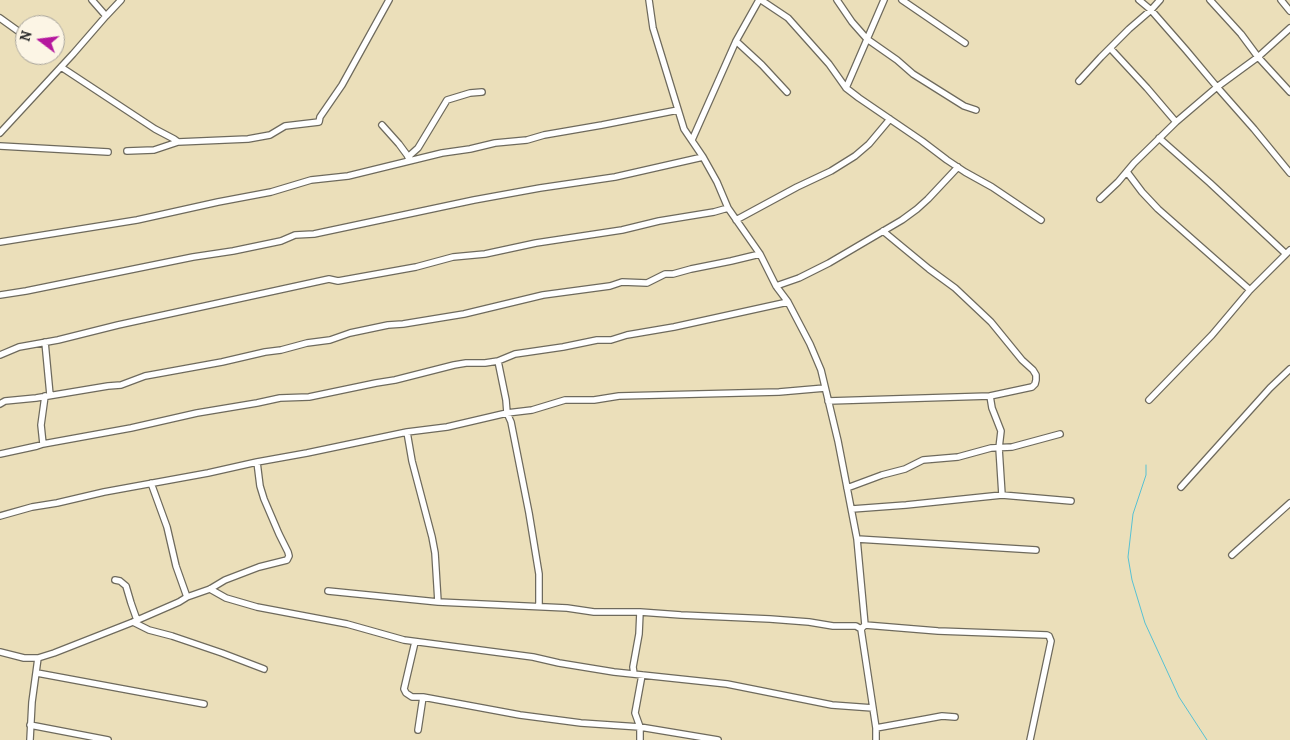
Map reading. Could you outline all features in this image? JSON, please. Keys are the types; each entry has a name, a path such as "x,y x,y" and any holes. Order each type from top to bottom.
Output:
{"street":[{"path":"92,0 106,16"},
{"path":"0,133 121,0"},
{"path":"126,151 154,150 178,142 248,139 270,135 285,126 319,122 320,117 342,85 389,0"},
{"path":"649,0 653,28 684,129 717,182 728,208 760,254 776,286 788,302 810,344 820,370 838,441 857,539 863,627 876,740"},
{"path":"692,140 736,41 760,0 788,18 829,64 846,88 958,167 1041,220"},
{"path":"837,0 852,22 867,39 913,74 964,106 976,110"},
{"path":"846,88 884,0"},
{"path":"902,0 965,43"},
{"path":"1139,0 1151,10 1186,50 1290,173"},
{"path":"1079,81 1160,0"},
{"path":"1210,0 1290,92"},
{"path":"1281,0 1290,11"},
{"path":"0,18 15,29"},
{"path":"1100,199 1176,122 1258,57 1290,28"},
{"path":"736,41 787,92"},
{"path":"1110,48 1176,122"},
{"path":"61,67 178,142"},
{"path":"410,159 447,100 470,93 482,92"},
{"path":"0,242 137,220 270,192 311,180 348,176 410,159 496,143 527,140 544,135 678,110"},
{"path":"736,220 831,171 855,156 870,144 890,119"},
{"path":"382,125 410,159"},
{"path":"1149,400 1212,335 1250,290 1288,252 1159,138"},
{"path":"0,146 108,152"},
{"path":"0,295 242,249 280,241 295,235 314,234 474,200 615,177 703,157"},
{"path":"776,286 799,278 829,263 883,232 917,209 958,167"},
{"path":"1126,172 1158,209 1250,290"},
{"path":"0,355 19,347 329,280 338,281 416,267 453,257 484,254 564,238 622,230 728,208"},
{"path":"828,401 942,399 990,396 1032,387 1035,384 1036,375 1033,370 1022,360 991,322 955,288 883,232"},
{"path":"0,404 5,401 121,385 145,376 330,340 350,333 388,325 464,314 543,295 610,286 622,282 646,283 665,274 673,274 760,254"},
{"path":"0,454 42,444 131,428 197,412 280,398 309,397 395,380 454,365 498,361 515,354 597,340 611,340 627,335 674,327 788,302"},
{"path":"42,444 41,425 47,395 45,342"},
{"path":"498,361 507,412 512,422 538,566 539,606"},
{"path":"1181,487 1270,388 1290,369"},
{"path":"0,516 32,507 407,432 447,428 507,412 532,410 565,400 594,400 619,396 779,392 825,388"},
{"path":"990,396 992,408 1001,430 1002,495"},
{"path":"407,432 412,461 432,537 438,602"},
{"path":"847,488 905,469 923,460 958,457 991,448 1012,447 1060,434"},
{"path":"0,652 24,658 38,658 54,653 180,602 186,597 210,589 225,580 259,567 287,560 288,552 260,486 257,462"},
{"path":"151,484 167,527 176,566 186,597"},
{"path":"852,509 1002,495 1071,501"},
{"path":"1232,555 1290,503"},
{"path":"857,539 1036,550"},
{"path":"115,580 120,581 126,586 135,621 149,630 205,647 264,669"},
{"path":"210,589 226,598 257,607 347,624 415,642 533,657 559,663 634,674 728,684 832,705 873,708"},
{"path":"328,591 438,602 539,606 594,612 640,612 789,620 833,626 1046,635 1049,636 1051,641 1030,740"},
{"path":"634,674 633,667 639,634 640,612"},
{"path":"415,642 404,691 412,697 423,697 581,724 640,727 718,740"},
{"path":"30,740 38,658"},
{"path":"36,673 204,704"},
{"path":"640,740 640,727 635,713 642,675"},
{"path":"418,730 423,697"},
{"path":"876,728 942,716 955,717"},
{"path":"30,725 108,740"}],"waterway":[{"path":"1146,465 1146,475 1133,514 1128,557 1132,580 1145,623 1179,697 1207,740"}]}
